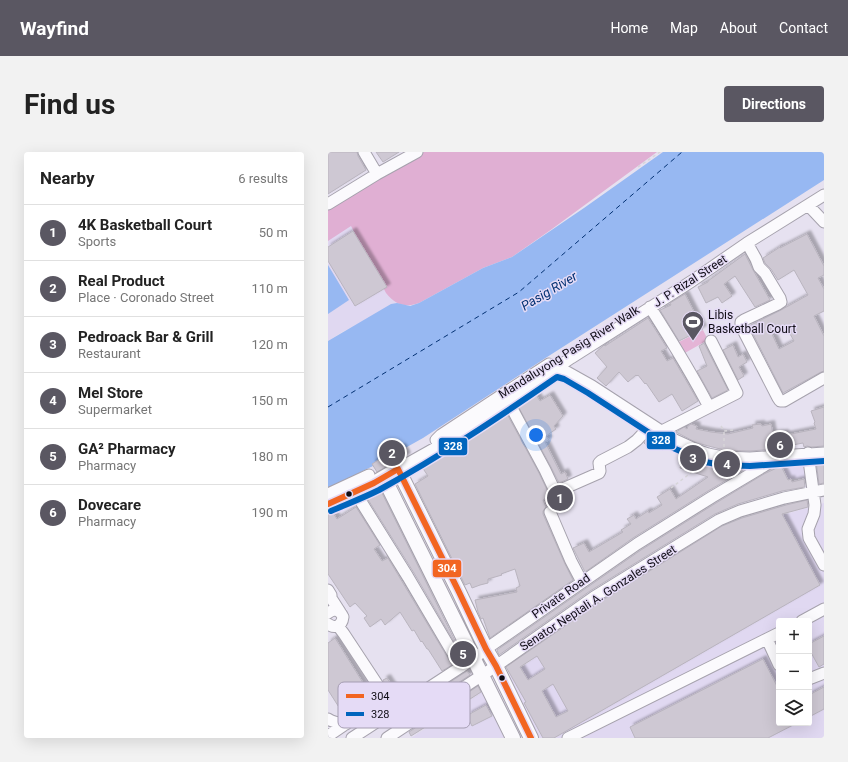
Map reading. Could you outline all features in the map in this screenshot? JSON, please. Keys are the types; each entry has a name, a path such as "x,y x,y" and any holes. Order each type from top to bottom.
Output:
{"main road":[{"path":"328,504 384,478 398,469 531,738"},
{"path":"384,478 513,738"}],"street":[{"path":"364,152 378,174"},
{"path":"328,204 417,152"},
{"name":"Mandaluyong Pasig River Walk","path":"436,440 441,435 524,380 708,265 749,235 824,186"},
{"name":"J. P. Rizal Street","path":"398,469 439,446 556,368 692,281 747,243 824,195"},
{"path":"808,205 824,222"},
{"path":"747,243 759,267 765,273 781,302 744,320 741,322 741,326 778,398 780,401 784,401 824,378"},
{"path":"650,307 686,363 709,407"},
{"path":"662,431 738,393 711,341"},
{"path":"556,368 567,372 592,386 681,443 708,454 723,457 750,458 824,453"},
{"path":"508,401 554,489 558,491 599,473 599,463 601,461 628,447 651,425"},
{"path":"808,453 818,491 814,514 808,529 809,538 824,565"},
{"name":"Private Road","path":"438,682 637,544 767,464 769,456"},
{"path":"328,494 369,475"},
{"name":"Senator Neptali A. Gonzales Street","path":"470,682 496,666 594,597 720,520 784,498 818,491"},
{"path":"355,492 408,577 461,667"},
{"path":"550,512 582,582"},
{"path":"329,595 342,614 341,624 333,625"},
{"path":"808,618 824,609"},
{"path":"328,613 333,610 340,612"},
{"path":"333,625 344,634 376,682"},
{"path":"568,738 776,634"},
{"path":"767,639 776,658"},
{"path":"812,678 824,673"},
{"path":"328,719 331,722 338,723"},
{"path":"328,736 340,728"},
{"name":"Private Road","path":"352,738 367,728"},
{"name":"Senator Neptali A. Gonzales Street","path":"387,738 402,728"}],"path":[{"path":"638,167 660,152"},
{"path":"721,426 724,432 723,457"},
{"path":"724,432 733,430"},
{"path":"671,488 692,472 699,451"}],"shaded area":[{"path":"424,152 657,152 512,257 483,268 419,303 405,305 397,303 386,293 351,226 328,241 328,210"},
{"path":"349,206 410,306 397,304 342,332 328,341 328,219"},
{"name":"Libis Basketball Court","path":"703,330 708,340 683,354 677,343"},
{"path":"824,459 824,477 788,479 782,464 795,461"},
{"path":"570,488 574,498 548,509 545,499"},
{"path":"824,503 824,738 537,738 507,678 538,655 765,520"},
{"path":"484,691 504,738 411,738 427,728 470,728 470,700"}],"water":[{"name":"Pasig River","path":"663,152 824,152 824,180 423,438 373,466 328,488 328,341 391,304 397,303 410,306 419,303 483,268 512,257"},
{"path":"328,265 349,300 328,314"}],"building":[{"path":"357,152 366,170 328,194 328,153"},
{"path":"376,152 399,152 383,162"},
{"path":"353,231 387,287 355,306 328,261 328,247"},
{"path":"807,234 824,266 824,275 818,278 824,289 824,311 814,316 824,336 824,371 783,393 749,326 808,295 794,270 778,280 765,263 763,258","holes":["785,325 794,341 779,349 771,332"]},
{"path":"745,254 770,300 755,307 735,276 724,284 732,296 722,303 718,297 706,303 698,287 708,282"},
{"path":"685,294 703,329 679,341 660,310 671,305 670,303"},
{"path":"648,318 667,348 661,351 667,361 673,358 698,401 682,411 672,394 659,402 646,383 645,384 638,375 628,382 619,372 606,386 597,378 607,367 595,353 604,345 605,346"},
{"path":"704,343 728,390 712,398 697,371 707,366 699,346"},
{"path":"733,345 738,357 743,354 747,362 739,367 744,376 738,380 723,350"},
{"path":"536,395 540,401 550,395 563,416 554,426 556,429 546,436 549,440 545,442 561,474 565,472 568,479 559,483 518,406"},
{"path":"824,407 824,446 804,447 803,443 776,449 750,451 724,450 697,443 676,432 684,427 687,429 691,424 697,426 696,429 728,434 753,428 752,425 761,424 762,426 771,424 773,435 785,433 786,435 816,429 811,411"},
{"path":"507,414 548,492 551,495 543,500 546,507 543,514 573,580 490,638 483,618 481,619 478,612 475,600 517,592 516,588 520,586 515,569 488,579 488,583 472,588 470,583 465,585 415,484 428,476 422,467"},
{"path":"652,434 667,444 663,450 654,444 650,449 644,443"},
{"path":"402,447 407,456 377,472 372,464"},
{"path":"684,454 722,464 752,465 633,538 585,572 573,548 584,543 589,552 623,532 621,530 631,524 627,519 634,515 636,519 648,511 649,513 662,505 657,497 670,489 676,499 708,477 680,468"},
{"path":"816,461 824,461 824,483 819,484"},
{"path":"781,466 788,480 791,479 792,482 804,479 805,487 782,491 738,504 715,514 590,591 499,655 497,650 641,550 764,474"},
{"path":"381,491 463,657 414,573 367,498 373,494 374,496"},
{"path":"807,500 808,507 782,514 820,585 554,738 543,738 524,703 526,702 506,667 598,603 722,526 742,518","holes":["537,656 545,669 528,680 520,667","553,684 568,711 556,717 542,691"]},
{"path":"356,507 380,545 374,549 382,561 388,558 452,665 442,671 428,649 422,641 421,642 414,630 412,631 400,612 385,625 381,619 370,627 364,618 367,616 355,603 350,607 328,574 328,512 332,511 337,519"},
{"path":"824,636 824,664 819,667 812,654 812,642"},
{"path":"335,638 362,682 338,682 338,706 328,690 328,643"},
{"path":"763,659 776,684 776,726 791,726 768,738 635,738 630,727"},
{"path":"467,671 470,675 459,682 450,682"},
{"path":"387,678 390,682 384,682 383,680"},
{"path":"478,686 481,692 470,699 470,691"},
{"path":"824,687 824,709 812,715 812,693"},
{"path":"486,705 492,716 472,726 470,722 470,714"},
{"path":"415,728 424,728 411,736 409,732"}],"ferry route":[{"path":"328,407 519,292 682,152"}],"transit line":[{"name":"328","path":"331,511 379,490 425,464 557,377 564,379 588,393 671,447 705,462 722,465 750,466 824,461"},
{"name":"304","path":"328,504 374,483 398,469 531,738"}],"place":[{"name":"Libis Basketball Court","path":"693,342"},
{"name":"Dovecare","path":"780,445"},
{"name":"Real Product","path":"392,453"},
{"name":"Pedroack Bar & Grill","path":"693,458"},
{"name":"Mel Store","path":"727,464"},
{"name":"4K Basketball Court","path":"560,498"},
{"name":"GA² Pharmacy","path":"463,654"}]}
